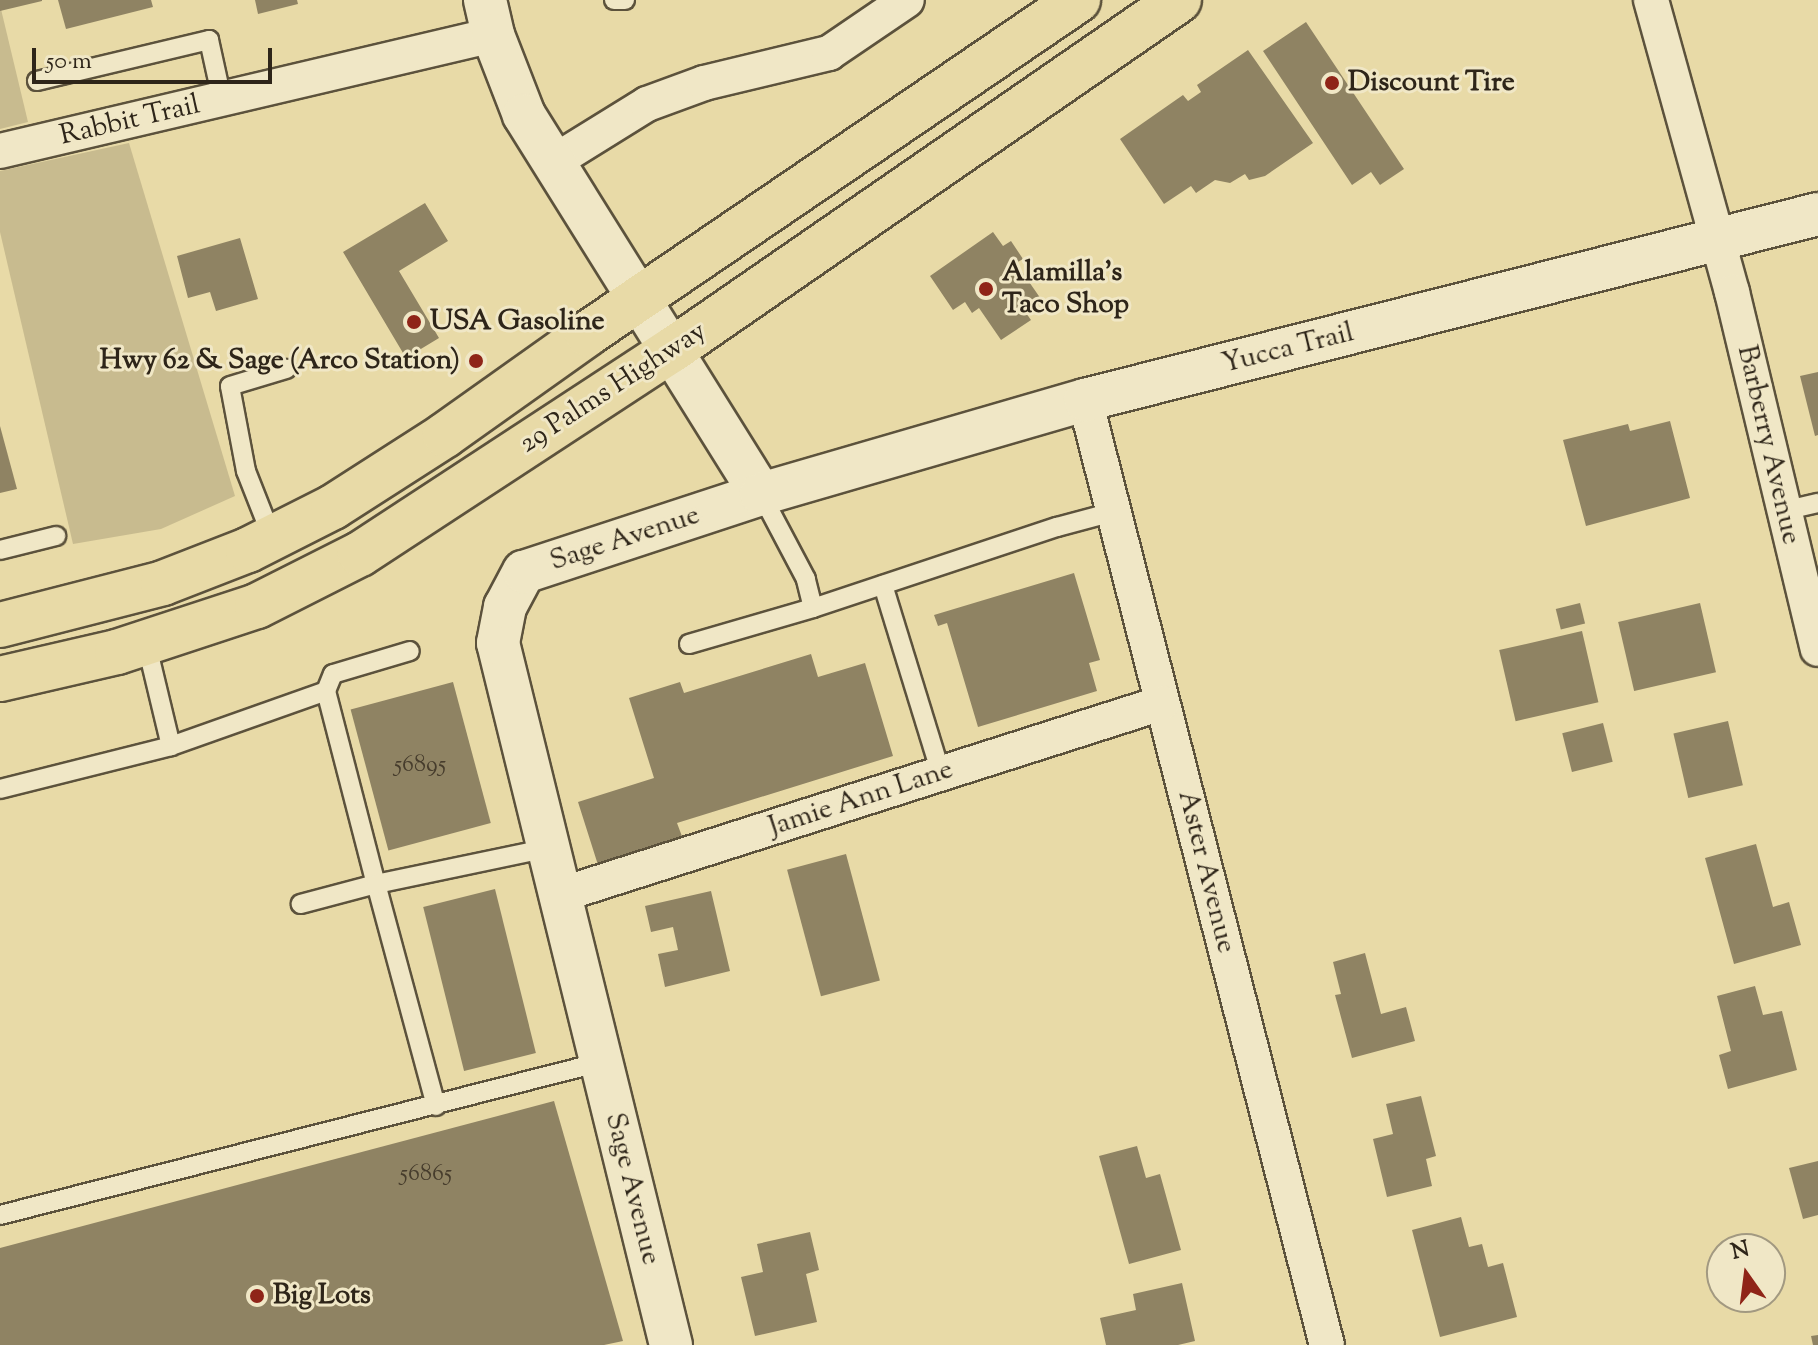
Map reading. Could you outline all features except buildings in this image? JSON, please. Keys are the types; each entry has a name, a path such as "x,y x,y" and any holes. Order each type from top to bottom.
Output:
{"main road":[{"name":"29 Palms Highway","path":"2,617 163,583 272,537 333,507 408,459 1078,0"},
{"name":"29 Palms Highway","path":"0,679 146,642 257,606 360,554 672,350 1179,0"}],"street":[{"path":"555,161 647,104 704,83 829,53 907,0"},
{"name":"Barberry Avenue","path":"1651,0 1716,241 1818,649"},
{"path":"489,18 524,115 761,494"},
{"name":"Rabbit Trail","path":"0,151 222,99 489,18"},
{"name":"Yucca Trail","path":"761,494 1085,400 1818,214"},
{"name":"Aster Avenue","path":"1085,400 1327,1345"},
{"name":"Sage Avenue","path":"662,1343 601,1062 498,643 505,607 524,572 761,494"},
{"name":"Jamie Ann Lane","path":"560,895 1162,703"}],"lane":[{"path":"614,0 625,0"},
{"path":"37,81 209,40 222,99"},
{"path":"272,537 246,471 230,386 286,369"},
{"path":"761,494 806,579 813,608"},
{"path":"1783,511 1818,503"},
{"path":"689,644 813,608 1057,527 1113,512"},
{"path":"0,550 56,536"},
{"path":"883,585 941,774"},
{"path":"146,642 171,746"},
{"path":"410,651 333,674 326,691 436,1106"},
{"path":"0,789 171,746 326,691"},
{"path":"301,904 376,884 549,848"},
{"path":"0,1215 601,1062"}],"shaded area":[{"path":"0,5 28,122 0,129"},
{"path":"129,143 235,496 161,529 73,544 0,232 0,171"}],"place":[{"name":"Discount Tire","path":"1332,83"},
{"name":"Alamilla's Taco Shop","path":"986,289"},
{"name":"USA Gasoline","path":"414,322"},
{"name":"Hwy 62 & Sage (Arco Station)","path":"476,361"},
{"name":"Big Lots","path":"257,1296"}]}
